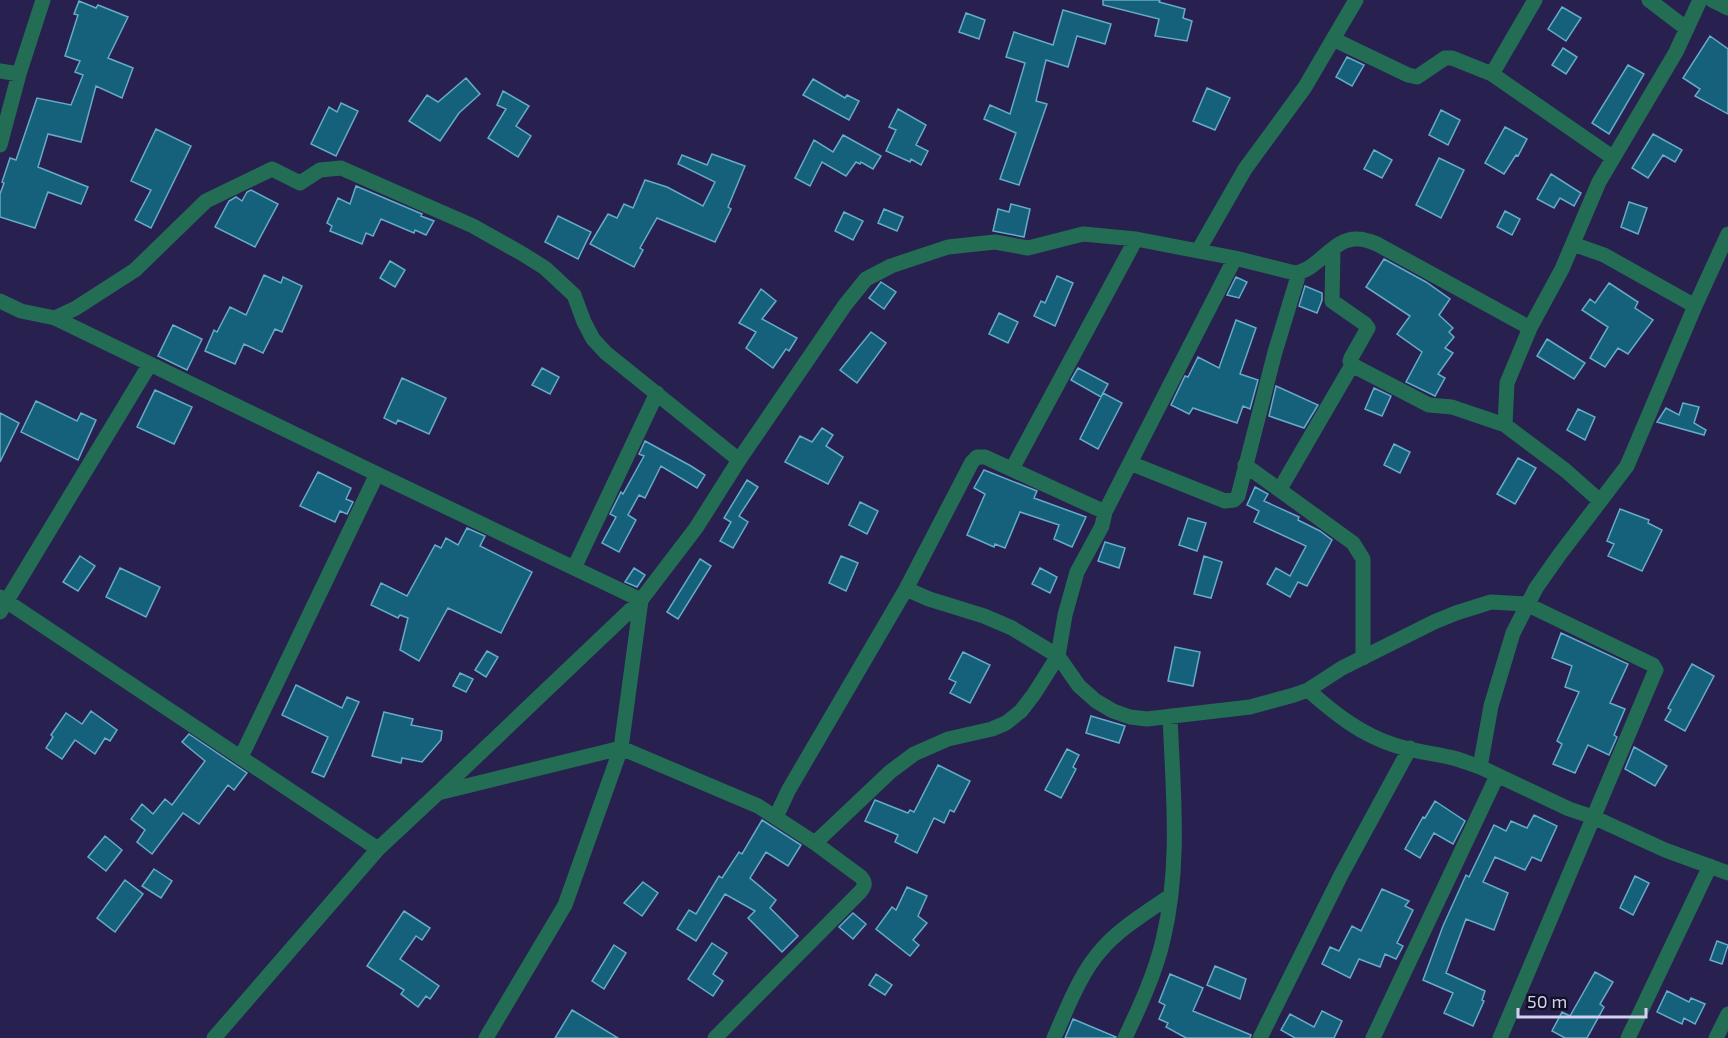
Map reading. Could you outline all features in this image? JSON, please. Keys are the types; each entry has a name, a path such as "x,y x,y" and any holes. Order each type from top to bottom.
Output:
{"street":[{"path":"0,146 19,74 43,0"},
{"path":"1198,251 1245,169 1291,108 1356,0"},
{"path":"1492,74 1535,0"},
{"path":"1648,0 1688,29"},
{"path":"1505,425 1507,383 1530,328 1562,269 1599,182 1660,80 1688,29 1700,0"},
{"path":"1712,0 1728,8"},
{"path":"1333,39 1408,75 1418,77 1445,58 1452,58 1492,74 1612,158"},
{"path":"0,71 19,74"},
{"path":"55,318 135,270 206,201 272,170 300,183 320,170 341,168 473,226 545,268 574,295 593,339 606,353 739,460"},
{"path":"214,1038 378,849 641,600 696,528 739,460 845,304 866,279 891,266 948,247 995,242 1028,248 1083,234 1136,239 1299,273 1304,272 1347,240 1359,238 1377,244 1530,328"},
{"path":"1480,767 1491,706 1500,672 1526,604 1560,554 1627,466 1728,234"},
{"path":"1012,469 1136,239"},
{"path":"1573,244 1604,255 1695,306"},
{"path":"1280,489 1352,364 1351,357 1368,326 1332,301 1333,249"},
{"path":"815,843 890,772 914,753 948,739 992,729 1006,723 1021,711 1035,694 1058,656 1065,615 1077,572 1102,526 1105,512 1235,258"},
{"path":"1130,463 1225,501 1234,500 1238,496 1299,273"},
{"path":"0,301 21,311 55,318 641,600"},
{"path":"150,364 2,603 241,757 378,849"},
{"path":"1352,364 1429,405 1452,407 1505,425 1565,470 1600,501"},
{"path":"574,568 657,393"},
{"path":"776,817 788,791 906,589 972,462 977,457 985,456 1105,512"},
{"path":"1245,465 1353,543 1360,551 1363,559 1363,658"},
{"path":"241,757 377,474"},
{"path":"906,589 1012,628 1058,656 1079,686 1096,701 1113,711 1130,717 1147,719 1250,707 1294,695 1308,690 1342,668 1456,613 1491,602 1526,604 1653,665 1656,670 1500,1038"},
{"path":"486,1038 565,905 621,748 641,600"},
{"path":"1308,690 1333,712 1360,730 1397,746 1453,758 1480,767 1569,809 1728,873"},
{"path":"1125,1038 1155,968 1171,895 1175,827 1170,717"},
{"path":"438,793 621,748 730,793 776,817 861,877 865,882 865,887 715,1038"},
{"path":"1260,1038 1341,875 1410,748"},
{"path":"1372,1038 1497,776"},
{"path":"1628,1038 1710,866"},
{"path":"1054,1038 1075,990 1101,950 1120,932 1171,895"},
{"path":"1639,1038 1646,999"},
{"path":"1716,1038 1728,1014"}],"building":[{"path":"1103,0 1160,0 1159,2 1185,9 1183,18 1192,21 1187,41 1155,36 1159,19 1103,5"},
{"path":"79,1 96,8 98,5 128,17 108,58 133,68 122,98 96,86 81,142 48,134 38,167 88,187 81,204 48,192 35,228 0,217 0,194 4,183 2,182 10,158 16,160 37,98 71,105 83,75 75,72 80,61 65,56 78,15 74,14"},
{"path":"1562,7 1581,18 1566,41 1548,29"},
{"path":"1063,10 1111,24 1105,44 1077,36 1068,67 1046,60 1036,101 1047,104 1019,185 1000,179 1016,133 984,119 990,105 1010,114 1025,63 1006,57 1014,32 1053,45"},
{"path":"966,13 985,20 979,39 959,32"},
{"path":"1710,36 1728,49 1728,114 1695,96 1700,89 1683,78"},
{"path":"1563,48 1577,57 1566,74 1552,65"},
{"path":"1347,57 1364,65 1352,86 1336,77"},
{"path":"1628,65 1644,74 1609,134 1592,123"},
{"path":"466,78 480,94 459,113 440,141 409,121 427,95 438,102"},
{"path":"813,79 845,98 847,95 859,101 849,120 803,95"},
{"path":"1207,88 1230,98 1215,130 1193,121"},
{"path":"503,91 529,106 516,126 531,136 518,157 488,138 506,109 497,105"},
{"path":"341,103 358,111 336,156 311,144 329,107 337,112"},
{"path":"898,109 926,125 916,145 928,151 921,165 911,159 910,162 886,151 896,130 889,127"},
{"path":"1441,110 1460,120 1448,145 1429,135"},
{"path":"1505,127 1527,139 1518,156 1516,155 1504,174 1485,163"},
{"path":"156,129 191,146 151,228 135,220 151,190 131,181"},
{"path":"1653,134 1682,150 1675,162 1663,155 1648,178 1632,168"},
{"path":"843,135 881,156 873,169 861,162 860,164 856,162 846,176 822,162 810,186 795,178 814,140 833,152"},
{"path":"1374,150 1392,160 1382,178 1364,169"},
{"path":"712,154 745,166 728,207 731,209 715,242 657,218 640,248 643,250 634,267 590,244 608,214 617,218 624,204 633,208 645,180 667,187 703,206 715,182 678,164 682,155 707,165"},
{"path":"1439,158 1464,170 1441,218 1416,205"},
{"path":"1551,174 1581,193 1574,206 1560,198 1554,208 1537,199"},
{"path":"356,186 434,221 426,235 415,230 414,233 381,219 373,236 366,233 362,244 330,231 332,226 327,223 338,198 350,204"},
{"path":"251,190 278,204 255,247 215,227 229,201 236,197 242,201 247,192"},
{"path":"1629,202 1647,208 1638,234 1621,227"},
{"path":"1011,204 1030,209 1024,237 993,231 998,209 1009,212"},
{"path":"884,209 903,217 897,231 878,223"},
{"path":"1505,211 1520,219 1512,235 1497,227"},
{"path":"844,212 863,221 853,240 835,231"},
{"path":"558,216 591,232 578,259 545,242"},
{"path":"1384,259 1426,282 1450,299 1439,315 1453,328 1449,332 1454,337 1445,348 1453,353 1438,374 1445,378 1435,396 1406,382 1422,352 1397,334 1410,316 1366,287"},
{"path":"390,261 405,270 395,287 380,278"},
{"path":"264,275 281,283 283,277 302,286 282,332 275,329 263,353 244,344 235,364 205,351 214,330 217,332 230,307 246,315"},
{"path":"1057,276 1073,283 1055,326 1034,316 1041,301 1045,303"},
{"path":"1236,277 1247,282 1239,298 1227,295"},
{"path":"881,282 896,292 884,309 869,298"},
{"path":"1609,283 1638,302 1635,308 1653,320 1628,354 1618,348 1605,367 1590,358 1608,327 1582,310 1590,299 1595,303"},
{"path":"1305,286 1322,293 1317,313 1299,306"},
{"path":"761,289 776,301 762,319 797,338 789,351 786,349 773,368 746,348 756,332 739,323"},
{"path":"999,313 1018,322 1008,343 989,334"},
{"path":"1236,320 1256,328 1240,374 1258,380 1250,409 1243,406 1237,423 1193,408 1189,414 1171,405 1185,376 1188,377 1198,357 1219,368"},
{"path":"173,325 202,339 187,370 158,356"},
{"path":"871,332 886,343 857,383 840,370"},
{"path":"1547,339 1585,363 1574,379 1537,356"},
{"path":"542,368 559,377 550,394 532,385"},
{"path":"1078,368 1108,384 1101,397 1071,380"},
{"path":"402,378 446,398 429,434 398,420 396,424 384,418"},
{"path":"1276,386 1318,405 1304,428 1269,416"},
{"path":"1374,388 1391,396 1382,416 1365,409"},
{"path":"155,390 192,407 174,444 137,427"},
{"path":"1103,393 1122,403 1098,449 1080,439"},
{"path":"36,401 77,421 81,413 96,420 78,460 21,432"},
{"path":"1683,403 1699,407 1694,423 1706,430 1704,435 1657,422 1666,408 1679,415"},
{"path":"1578,409 1595,417 1585,440 1567,430"},
{"path":"0,413 19,423 0,462"},
{"path":"822,428 833,435 826,446 843,457 828,484 785,462 800,436 812,442"},
{"path":"645,441 705,475 697,488 661,466 645,498 639,495 628,515 636,520 619,552 602,543 616,517 610,514 644,456 639,454"},
{"path":"1394,444 1410,452 1400,473 1384,465"},
{"path":"1518,458 1536,468 1515,504 1497,494"},
{"path":"984,470 1037,491 1034,498 1086,517 1072,547 1054,539 1059,525 1020,512 1005,548 995,544 994,547 967,535 985,494 974,488"},
{"path":"318,472 351,488 346,499 353,502 347,514 340,511 335,522 300,506"},
{"path":"747,480 758,487 739,516 748,522 733,548 720,541 731,522 724,518"},
{"path":"1255,487 1268,494 1264,501 1299,517 1298,520 1332,540 1307,586 1298,582 1290,597 1267,584 1276,568 1290,576 1306,546 1254,522 1259,511 1247,505"},
{"path":"860,502 878,511 867,534 849,525"},
{"path":"1620,509 1649,520 1648,523 1662,530 1642,571 1608,556 1614,544 1607,541"},
{"path":"1188,518 1206,523 1197,551 1179,545"},
{"path":"467,528 485,536 480,546 532,572 501,633 448,608 419,661 400,650 408,618 400,615 398,618 371,605 381,583 407,596 435,545 441,548 446,538 458,545"},
{"path":"1105,542 1125,548 1119,568 1098,561"},
{"path":"80,556 95,566 78,591 63,582"},
{"path":"841,556 858,563 846,591 829,583"},
{"path":"1204,556 1222,562 1211,598 1194,594"},
{"path":"700,559 711,566 678,619 667,612"},
{"path":"120,568 160,587 146,617 106,597"},
{"path":"634,568 645,575 637,587 625,582"},
{"path":"1040,568 1057,577 1050,593 1032,584"},
{"path":"1561,633 1628,664 1610,703 1625,709 1614,735 1617,737 1609,755 1588,745 1575,773 1553,764 1562,744 1557,741 1579,692 1565,687 1572,666 1552,658"},
{"path":"1175,647 1200,652 1193,686 1168,681"},
{"path":"487,651 498,657 486,677 475,670"},
{"path":"963,652 990,665 970,703 950,693 956,682 949,679"},
{"path":"1692,664 1714,676 1685,731 1665,720 1671,710 1668,708"},
{"path":"460,673 473,679 466,692 453,686"},
{"path":"296,685 342,708 347,697 359,702 324,777 312,772 328,737 282,715"},
{"path":"91,711 117,730 110,741 105,738 95,754 75,740 62,759 46,748 53,737 51,735 66,713 82,724"},
{"path":"384,712 413,719 411,725 442,731 441,740 422,762 402,758 401,763 372,756"},
{"path":"1091,716 1125,726 1119,743 1086,733"},
{"path":"189,734 247,773 234,790 228,785 199,824 183,813 152,854 137,842 145,830 131,819 142,804 153,814 165,799 172,805 205,761 182,742"},
{"path":"1634,747 1667,766 1655,786 1625,769"},
{"path":"1067,749 1079,755 1073,767 1076,769 1061,798 1045,790"},
{"path":"938,765 970,781 954,812 950,810 944,823 934,818 917,853 895,842 898,835 865,821 875,800 908,813 910,810 914,812"},
{"path":"1435,801 1465,821 1453,844 1434,833 1420,858 1405,849"},
{"path":"1534,815 1557,826 1541,861 1532,857 1525,870 1495,857 1483,882 1508,893 1494,930 1466,919 1446,973 1485,991 1482,1000 1484,1001 1473,1026 1444,1013 1453,993 1423,980 1443,926 1466,875 1469,877 1494,825 1506,831 1511,821 1527,828"},
{"path":"762,820 801,845 788,866 766,852 750,878 776,900 770,908 798,936 782,952 748,918 755,911 725,894 696,941 677,929 689,910 696,914 719,876 722,878 739,852 742,854"},
{"path":"105,836 122,850 106,871 88,857"},
{"path":"154,869 172,881 161,898 142,886"},
{"path":"1635,876 1649,883 1633,915 1620,908"},
{"path":"125,880 143,894 115,932 97,918"},
{"path":"643,882 658,893 642,916 624,903"},
{"path":"907,887 927,896 918,916 927,923 913,940 919,945 910,956 876,929 892,907 896,910"},
{"path":"1382,889 1409,901 1405,906 1413,910 1397,943 1403,946 1396,959 1385,954 1380,967 1359,959 1350,978 1322,964 1330,947 1339,951 1352,926 1361,931"},
{"path":"404,911 430,928 422,940 416,936 400,959 439,986 430,999 426,996 418,1007 401,994 404,990 367,966"},
{"path":"853,913 866,924 853,939 839,927"},
{"path":"1717,941 1728,945 1722,964 1710,960"},
{"path":"712,943 727,953 713,974 723,981 713,996 688,979"},
{"path":"614,945 626,953 604,989 592,981"},
{"path":"1215,966 1246,979 1240,999 1207,985"},
{"path":"1595,972 1613,982 1600,1004 1604,1007 1587,1038 1565,1038 1552,1031 1562,1012 1570,1016"},
{"path":"876,974 892,985 885,995 869,985"},
{"path":"1170,974 1203,988 1193,1011 1251,1035 1250,1038 1186,1038 1166,1027 1168,1023 1159,1019 1165,1005 1159,1002"},
{"path":"1667,991 1689,1002 1691,998 1705,1004 1695,1024 1684,1018 1682,1024 1657,1012"},
{"path":"572,1010 618,1038 555,1038"},
{"path":"1322,1011 1342,1021 1334,1038 1295,1038 1281,1030 1290,1014 1314,1027"},
{"path":"1073,1019 1116,1037 1065,1038"}]}
